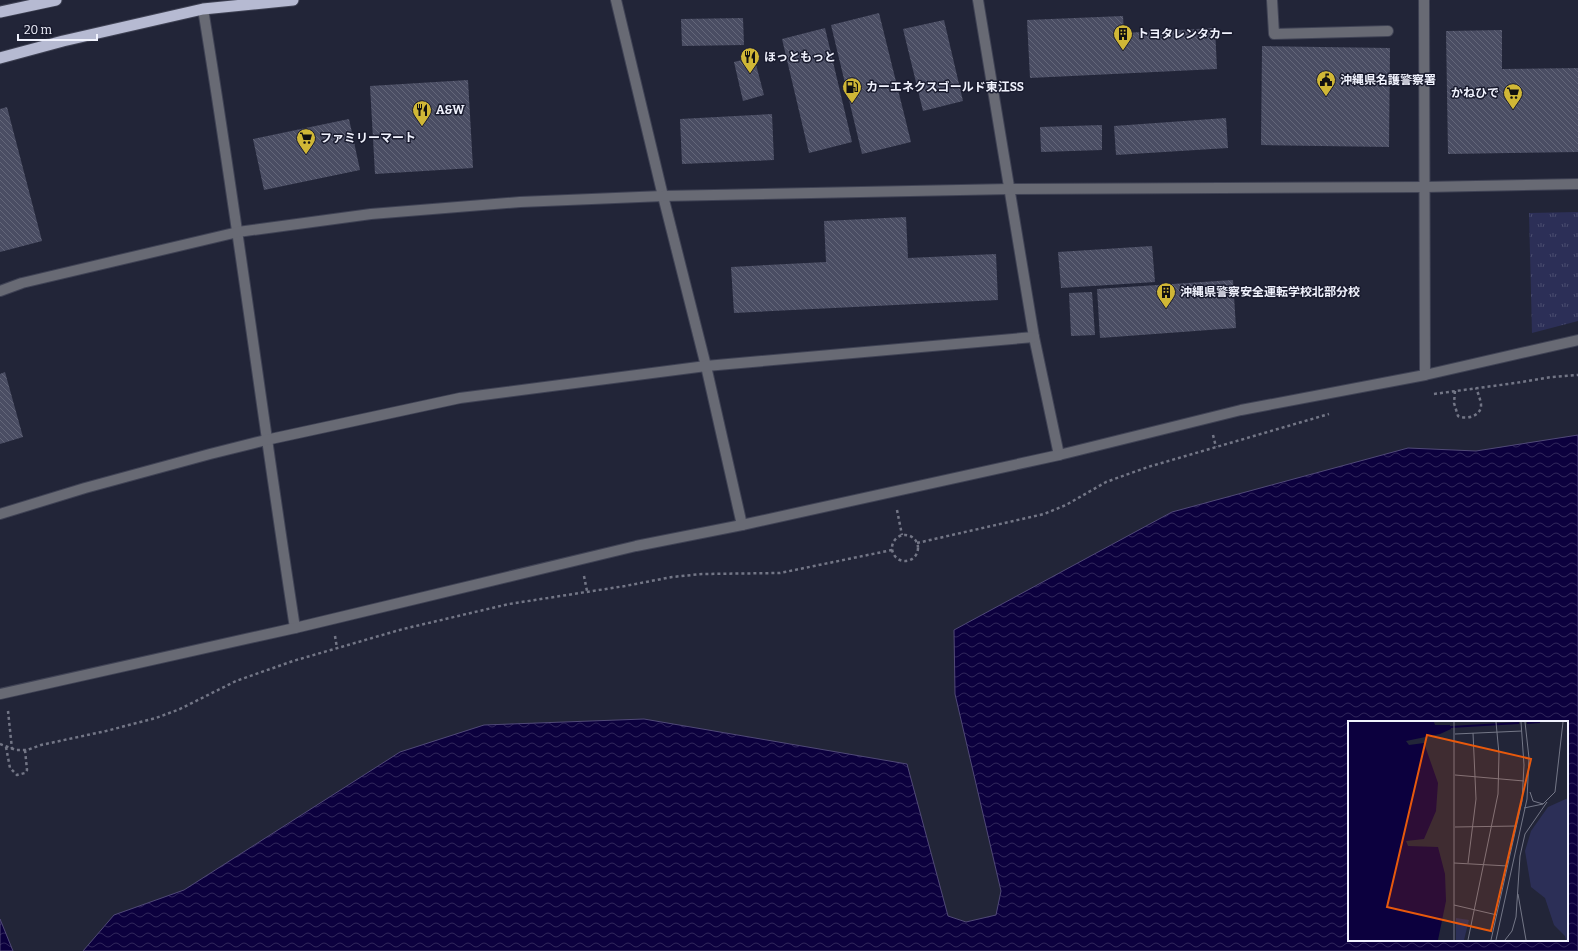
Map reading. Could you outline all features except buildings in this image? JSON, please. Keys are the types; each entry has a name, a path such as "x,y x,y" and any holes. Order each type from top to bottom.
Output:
{"highway":[{"path":"0,12 56,0"},
{"path":"0,58 63,41 203,9 293,0"}],"street":[{"path":"616,0 706,366 742,525"},
{"path":"978,0 1034,337 1059,455"},
{"path":"1272,0 1274,34 1388,31"},
{"path":"1424,0 1426,375"},
{"path":"203,9 238,232 266,440 295,628"},
{"path":"0,291 22,283 238,232 379,213 520,202 663,196 1010,188 1425,187 1578,184"},
{"path":"0,514 85,488 266,440 460,398 706,366 1034,337"},
{"path":"3,694 295,628 636,546 742,525 1059,455 1241,410 1426,375 1578,340"}],"path":[{"path":"1432,394 1552,377 1578,375"},
{"path":"1455,391 1454,403 1458,416 1463,418 1471,418 1480,410 1481,404 1476,388"},
{"path":"917,543 1044,514 1066,505 1106,482 1148,467 1334,413"},
{"path":"893,492 902,535"},
{"path":"902,535 910,536 917,543 918,550 910,560 901,560 897,558 892,550 892,543 895,539 902,535"},
{"path":"0,744 12,749 25,750 156,718 180,709 236,681 293,661 357,641 509,604 672,577 702,574 780,572 892,550"},
{"path":"3,694 12,749"},
{"path":"6,747 10,768 17,775 25,773 27,770 25,750"}],"green space":[{"path":"1578,212 1578,321 1532,333 1529,213"}],"water":[{"path":"1578,435 1578,951 83,951 114,915 184,890 400,752 484,725 644,719 907,764 948,916 966,922 996,915 1001,891 955,694 954,630 1172,512 1408,448 1476,451"},
{"path":"0,919 13,951 0,951"}],"place":[{"name":"トヨタレンタカー","path":"1123,51"},
{"name":"ほっともっと","path":"750,74"},
{"name":"沖縄県名護警察署","path":"1326,97"},
{"name":"カーエネクスゴールド東江SS","path":"852,104"},
{"name":"かねひで","path":"1513,110"},
{"name":"A&W","path":"422,127"},
{"name":"ファミリーマート","path":"306,155"},
{"name":"沖縄県警察安全運転学校北部分校","path":"1166,309"}]}
